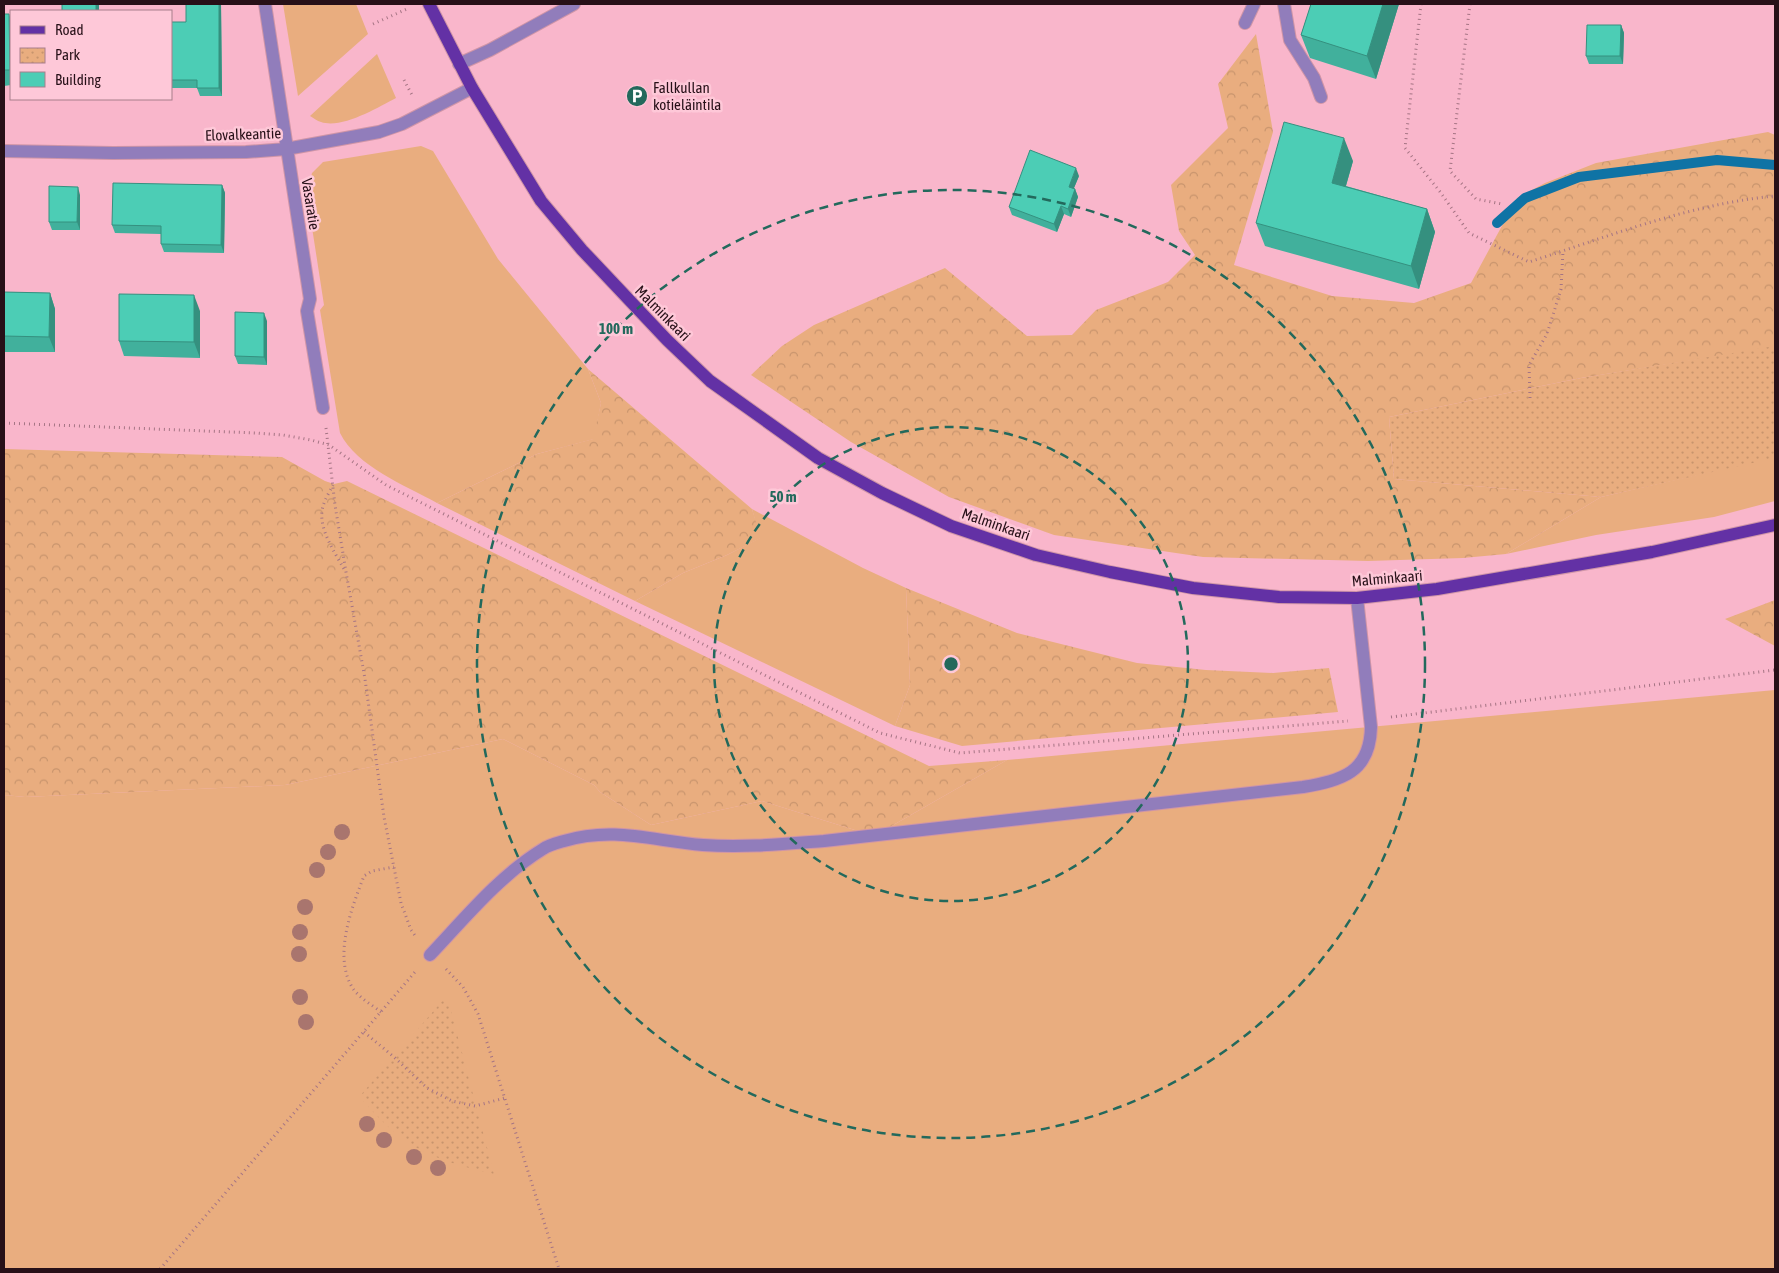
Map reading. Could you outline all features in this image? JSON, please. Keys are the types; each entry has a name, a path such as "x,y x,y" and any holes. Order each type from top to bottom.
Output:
{"main road":[{"name":"Malminkaari","path":"429,4 472,88 541,201 582,250 667,340 710,381 818,458 882,493 951,526 1036,555 1193,588 1279,597 1357,598 1437,589 1652,552 1775,525"}],"street":[{"name":"Vasaratie","path":"266,4 286,149 310,299 308,311 323,408"},
{"path":"459,64 490,50 574,4"},
{"path":"1245,23 1254,4"},
{"path":"1284,4 1290,40 1314,78 1321,97"},
{"name":"Elovalkeantie","path":"4,151 113,153 246,152 286,149 379,132 402,124 472,88"},
{"path":"430,955 506,876 544,848 575,838 597,834 638,835 703,845 752,846 824,841 1303,787 1331,782 1350,773 1360,764 1367,755 1371,740 1357,598"}],"path":[{"path":"1421,4 1405,148 1469,232 1529,262 1660,219 1742,199 1775,196"},
{"path":"1470,4 1450,171 1476,199 1502,204"},
{"path":"373,24 412,7"},
{"path":"1530,398 1529,365 1547,334 1562,289 1563,251"},
{"path":"4,423 256,433 283,435 329,445 386,485 880,733 960,753 1402,716 1775,670"},
{"path":"329,445 335,505 365,679 384,817 401,903 411,930 430,955 463,987 478,1014 559,1269"},
{"path":"334,484 323,505 322,516 328,538 346,572"},
{"path":"381,1012 353,989 346,974 344,950 350,913 364,876 372,871 394,867"},
{"path":"160,1269 430,955"},
{"path":"364,1032 427,1088 452,1102 475,1106 505,1098"}],"green space":[{"path":"283,4 356,4 368,34 298,96"},
{"path":"1256,34 1273,132 1234,265 1332,296 1414,303 1471,283 1517,198 1545,183 1596,163 1768,132 1775,135 1775,347 1581,378 1389,417 1394,479 1601,497 1506,554 1463,558 1368,561 1203,557 1054,535 949,497 851,442 751,375 782,346 814,325 945,268 1027,336 1072,335 1096,310 1168,282 1195,255 1179,231 1171,185 1228,128 1218,84"},
{"path":"377,54 396,98 359,116 339,123 321,122 310,116"},
{"path":"421,146 433,151 498,259 588,369 601,403 594,439 537,454 437,503 370,465 358,456 340,433 320,310 324,305 307,195 312,173 323,162"},
{"path":"1775,346 1775,458 1601,497 1394,479 1389,417 1581,378"},
{"path":"588,369 752,509 761,538 727,555 683,573 635,601 437,503 537,454 593,439 601,403"},
{"path":"4,449 282,457 325,481 334,484 347,481 929,766 1007,760 874,836 762,801 651,825 600,792 594,785 503,739 285,785 25,797 4,795"},
{"path":"1775,457 1775,501 1714,517 1596,535 1506,554 1601,497"},
{"path":"752,509 863,568 906,588 910,685 895,726 635,601 683,573 727,555 760,538"},
{"path":"906,588 1017,633 1137,663 1206,670 1273,673 1329,668 1338,712 962,746 895,726 910,685"},
{"path":"1775,600 1775,646 1725,619"},
{"path":"1775,690 1775,1269 4,1269 4,795 25,797 285,785 503,739 594,785 600,792 651,825 762,801 874,836 1007,760"},
{"path":"443,1000 449,1003 494,1174 454,1164 417,1148 393,1131 359,1097"}],"building":[{"path":"62,4 96,4 96,10 62,10"},
{"path":"186,4 219,4 219,88 197,88 197,80 172,80 172,22 186,22"},
{"path":"1311,4 1383,4 1367,56 1301,35"},
{"path":"4,14 9,14 10,70 4,70"},
{"path":"1587,25 1621,25 1620,56 1586,56"},
{"path":"1284,122 1344,138 1332,183 1427,209 1411,266 1256,223"},
{"path":"1030,150 1076,168 1069,187 1075,189 1068,209 1061,206 1054,224 1009,207"},
{"path":"113,183 222,185 221,245 161,244 161,226 112,225"},
{"path":"49,186 78,187 77,222 49,222"},
{"path":"4,292 50,293 49,337 4,336"},
{"path":"119,294 194,295 194,342 119,341"},
{"path":"235,312 264,313 264,357 235,356"}],"waterway":[{"path":"1497,223 1525,198 1579,177 1717,160 1775,165"}],"place":[{"name":"Fallkullan kotieläintila","path":"637,96"}]}
